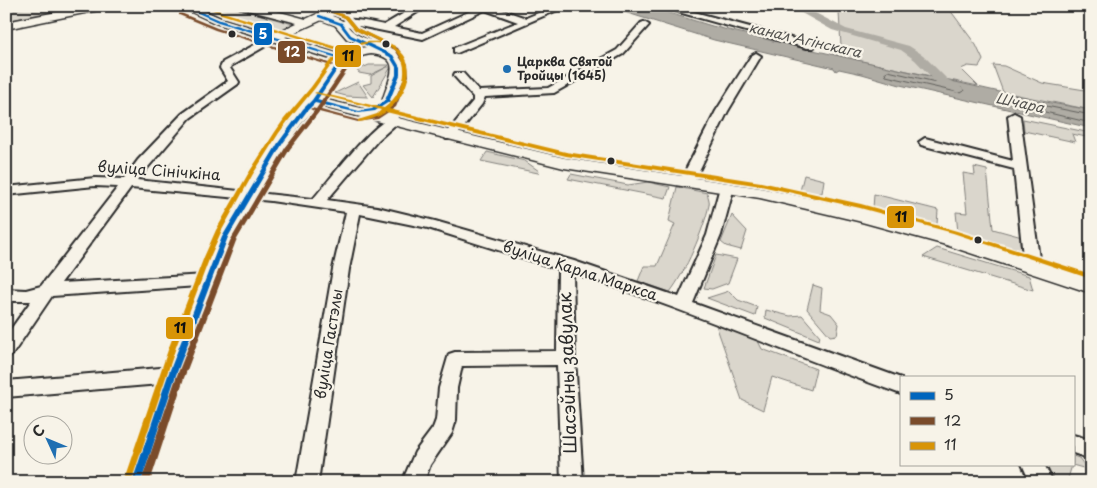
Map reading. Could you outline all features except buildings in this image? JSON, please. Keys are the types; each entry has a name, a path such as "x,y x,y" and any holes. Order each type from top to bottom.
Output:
{"main road":[{"path":"6,26 104,6"},
{"path":"183,6 219,21 335,56 340,58 341,61"},
{"path":"244,6 306,22"},
{"path":"273,38 344,6"},
{"path":"320,16 341,24 350,36 386,52 396,60 398,75 388,100 388,114 393,121"},
{"path":"136,482 172,375 207,281 225,238 249,195 281,143 305,110 314,101 341,61 355,52 370,50 386,52"},
{"path":"358,112 372,110 388,100"},
{"path":"314,101 564,163 794,199 952,240 1091,286"}],"street":[{"path":"388,27 423,6"},
{"path":"457,50 563,6"},
{"path":"661,6 810,46"},
{"path":"341,24 359,23 388,27 423,36 484,7 525,21"},
{"path":"477,94 550,91 620,52 644,25"},
{"path":"6,350 47,290 126,183 143,163 186,116 234,82 225,68 227,64 273,38"},
{"path":"687,181 722,111 756,56"},
{"path":"450,136 478,102 477,94 459,75"},
{"path":"1014,116 1032,266"},
{"path":"318,202 374,137 393,121"},
{"path":"925,142 1021,167"},
{"name":"вуліца Сінічкіна","path":"6,191 95,182 126,183 249,195"},
{"path":"684,306 714,235 726,187"},
{"name":"вуліца Карла Маркса","path":"249,195 318,202 430,224 568,266 684,306 900,386"},
{"name":"вуліца Гастэлы","path":"307,482 341,269 354,208"},
{"name":"Шасэйны завулак","path":"568,266 565,270 566,358 572,482"},
{"path":"6,296 26,296 47,290 207,281"},
{"path":"413,482 422,459 442,433 446,420 448,388 455,358 566,358"},
{"path":"6,389 172,375"},
{"path":"1074,444 1091,450"},
{"path":"1033,466 1042,482"}],"shaded area":[{"path":"33,6 49,6 50,12 6,21 6,11"},
{"path":"193,6 229,6 293,24 275,33"},
{"path":"883,6 947,6 976,45 983,60 979,67 968,66 961,69 978,86 837,56 836,52 841,46 839,12 859,11"},
{"path":"369,65 389,65 370,75 359,73 357,70"},
{"path":"993,65 1004,66 1042,83 1091,91 1091,110 1003,92"},
{"path":"387,67 391,67 373,97 363,85 371,83 371,76"},
{"path":"358,82 368,97 346,96 335,93"},
{"path":"1023,119 1091,133 1091,138 1072,134 1075,142 1024,131"},
{"path":"487,152 525,161 539,171 538,173 481,161"},
{"path":"974,167 987,170 993,229 1022,237 1023,252 958,233 956,212 967,213 963,173 975,175"},
{"path":"571,174 628,185 648,182 670,187 666,198 568,179"},
{"path":"804,175 824,180 822,193 817,195 800,191"},
{"path":"677,187 707,193 709,204 707,215 693,250 682,274 670,292 638,281 644,266 657,266 675,224 669,221"},
{"path":"874,194 938,210 937,224 873,209"},
{"path":"732,215 747,231 741,250 726,246 721,242"},
{"path":"937,248 1029,276 1033,290 923,257"},
{"path":"716,255 737,259 728,283 712,289 704,288"},
{"path":"813,285 822,288 820,310 831,314 839,324 837,335 830,336 807,309"},
{"path":"729,291 738,300 757,307 755,316 707,298"},
{"path":"766,310 790,316 802,315 820,336 819,340 765,318"},
{"path":"716,325 757,339 762,349 816,369 811,390 772,377 763,410 742,400"},
{"path":"1074,456 1079,458 1087,469 1074,466"},
{"path":"1043,466 1072,466 1067,482 1054,482"}],"water":[{"name":"Шчара","path":"605,6 646,6 712,26 773,41 1040,101 1091,110 1091,128 900,85 862,74 839,69 836,71 834,68 714,40"}],"waterway":[{"path":"794,6 835,28 905,48 919,58 943,82 958,89"}],"transit line":[{"name":"5","path":"184,6 219,21 335,56 340,58 341,61"},
{"name":"11","path":"206,6 222,13 338,48 346,52 349,58"},
{"name":"12","path":"312,109 358,121 376,118 394,106 407,76 406,64 397,49 356,29 346,17 322,8"},
{"name":"11","path":"322,8 346,17 356,29 394,47"},
{"name":"12","path":"180,14 216,29 333,65"},
{"name":"5","path":"314,101 359,112 373,110 387,101 398,75 398,67 392,56 350,36 341,24 319,16"},
{"name":"11","path":"128,479 165,369 207,257 234,202 286,120 309,93 335,57 353,45 369,42 387,44 399,51 405,63 406,76 402,91 393,104 379,115 360,121"},
{"name":"5","path":"136,482 172,375 225,237 281,143 305,110 314,101 341,61"},
{"name":"12","path":"145,482 180,378 233,241 288,148 321,106 348,66"},
{"name":"11","path":"316,93 566,154 761,184 861,206 955,232 1091,277"}],"place":[{"name":"Царква Святой Тройцы (1645)","path":"507,69"}],"water label":[{"name":"канал Агінскага","path":"805,40"}]}
